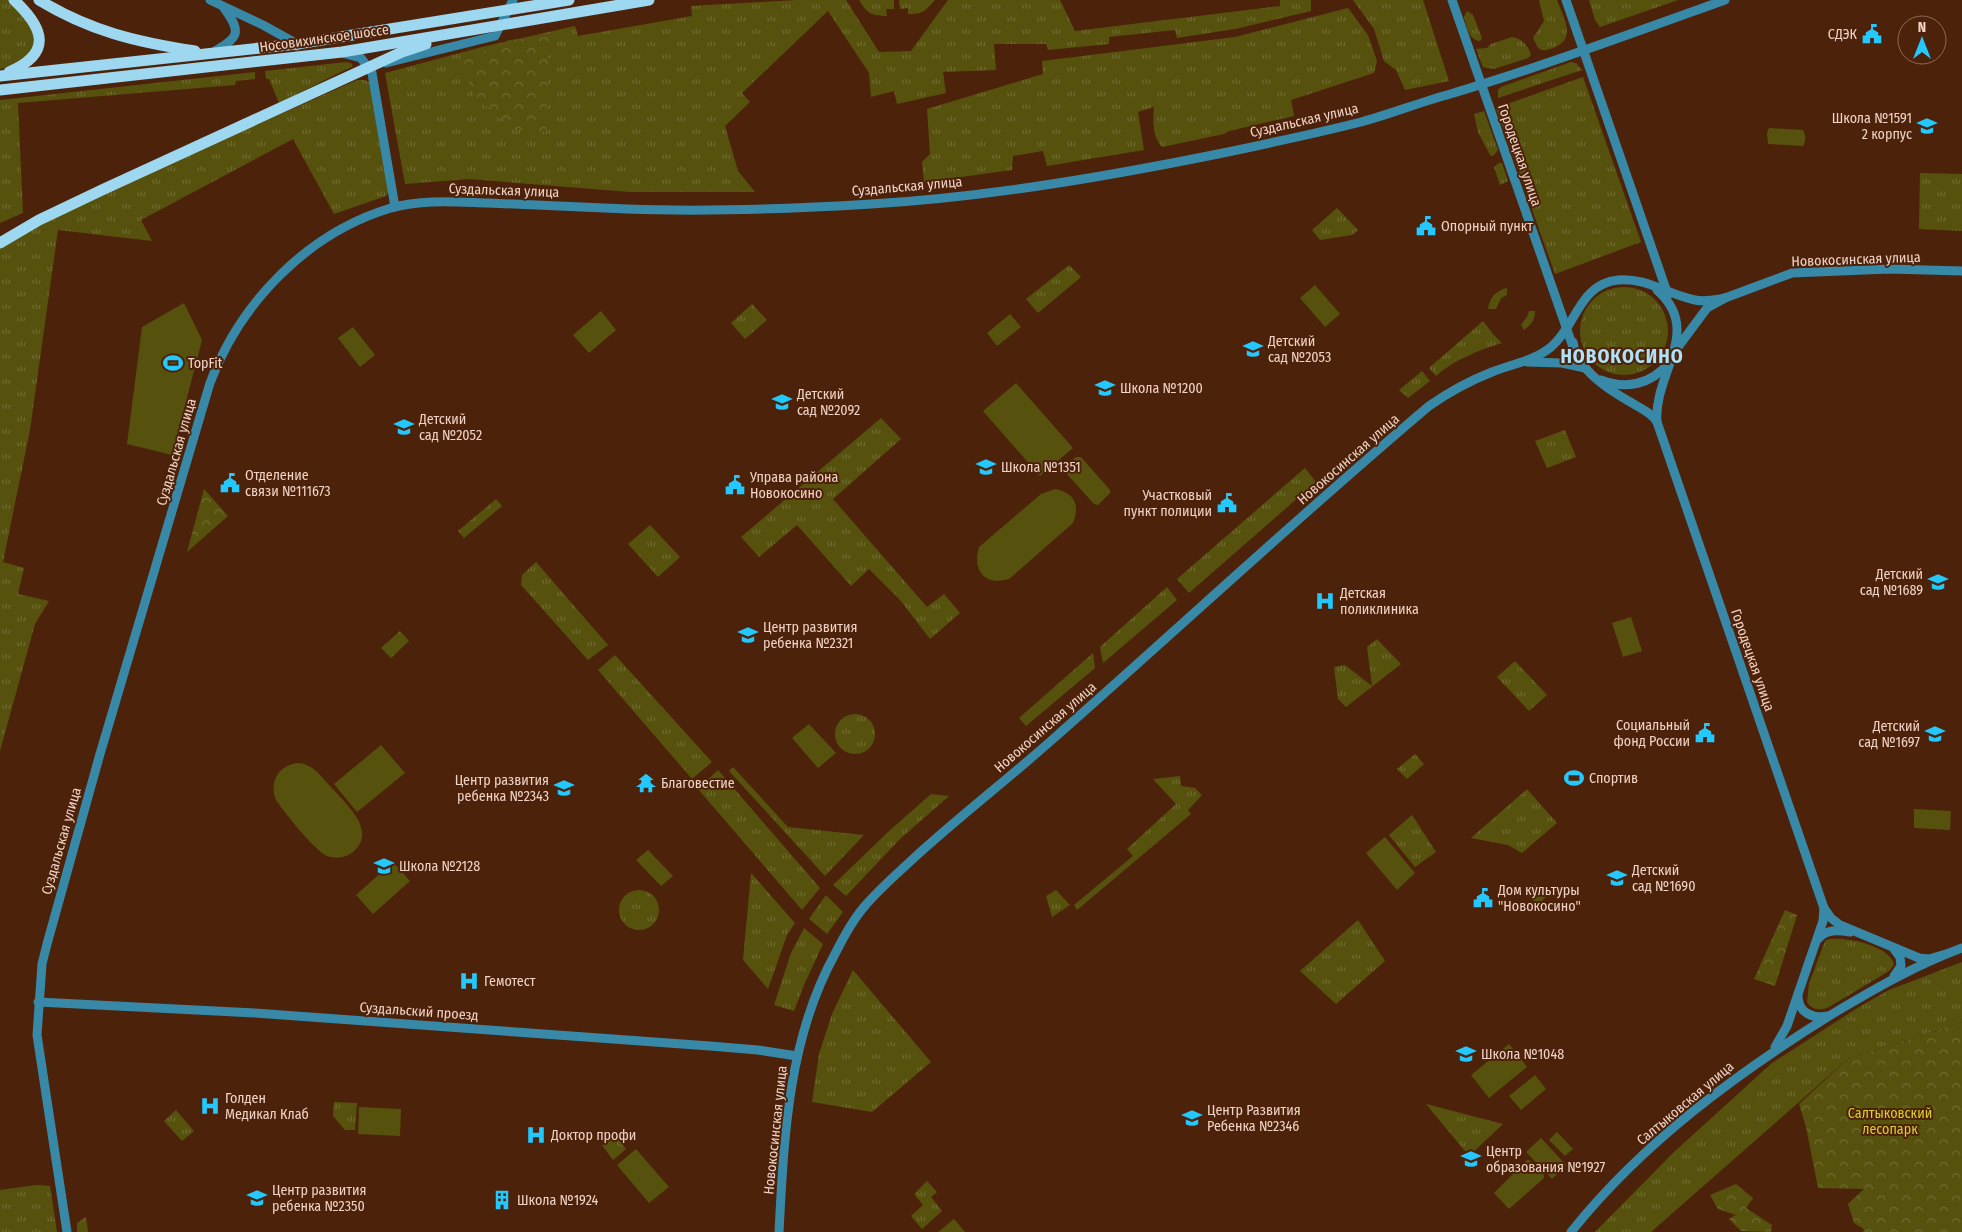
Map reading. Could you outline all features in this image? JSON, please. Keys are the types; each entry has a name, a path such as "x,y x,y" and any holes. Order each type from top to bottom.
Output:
{"main road":[{"path":"0,76 22,66 33,56 39,46 39,34 35,22 14,0"},
{"path":"38,0 64,16 115,35 150,44 211,53"},
{"name":"Носовихинское шоссе","path":"0,76 297,44 507,11 542,2 569,0"},
{"name":"Носовихинское шоссе","path":"0,90 342,52 649,0"},
{"path":"0,243 40,220 104,188 402,52 456,33"}],"street":[{"path":"210,0 264,25 297,44 298,57"},
{"path":"369,67 495,36 513,0"},
{"name":"Городецкая улица","path":"1452,0 1573,347"},
{"path":"1566,0 1672,309"},
{"name":"Суздальская улица","path":"67,1232 37,1035 42,964 100,754 208,391 219,360 230,337 258,300 321,240 356,221 395,207 455,202 633,209 766,209 874,204 977,194 1052,184 1168,164 1364,121 1583,50 1725,0"},
{"path":"211,53 230,42 235,34 235,24 222,6"},
{"path":"342,52 361,58 369,67 375,84 395,207"},
{"name":"Новокосинская улица","path":"1725,298 1792,273 1889,269 1962,271"},
{"path":"1657,422 1652,416 1616,394 1581,363 1573,347 1572,322 1578,306 1590,292 1606,282 1627,279 1667,292 1705,301 1725,298"},
{"path":"1647,284 1663,295 1672,309 1676,317 1678,334 1657,405 1657,422"},
{"path":"1594,376 1609,383 1619,385 1640,384 1656,375 1673,354 1700,314 1725,298"},
{"name":"Новокосинская улица","path":"779,1232 788,1110 797,1056 817,995 841,942 864,907 902,869 1112,687 1429,406 1446,394 1475,379 1536,357 1550,347 1567,327 1578,306"},
{"path":"1514,364 1550,362 1573,364 1586,368"},
{"name":"Городецкая улица","path":"1657,422 1824,908"},
{"path":"1824,908 1840,925 1912,956 1924,959 1946,954"},
{"path":"1766,1056 1776,1047 1784,1034 1824,921 1824,908"},
{"path":"1815,943 1822,934 1830,931 1852,932 1867,936"},
{"path":"1879,986 1897,974 1901,966 1900,957 1890,946"},
{"name":"Салтыковская улица","path":"1571,1232 1606,1192 1710,1096 1766,1056 1879,986 1962,948"},
{"path":"1802,982 1798,1001 1805,1012 1817,1017 1832,1014"},
{"name":"Суздальский проезд","path":"38,1002 255,1013 701,1045 758,1050 797,1056"}],"green space":[{"path":"0,0 9,0 22,13 32,29 34,45 21,59 6,68 0,69"},
{"path":"797,0 846,0 879,52 911,51 948,0 1060,0 1075,31 1280,6 1280,0 1311,0 1311,11 1235,29 1177,38 1175,30 1109,37 1109,44 1048,50 1046,44 994,44 996,70 943,72 946,93 897,104 894,91 871,97 869,73 828,11 742,93 750,102 725,126 738,171 755,192 630,192 469,179 405,184 385,73 482,47 575,26 578,36 692,16 691,6"},
{"path":"859,0 894,0 894,9 886,9 887,16 873,14 864,8"},
{"path":"899,0 935,0 924,11 908,14 908,8 900,9"},
{"path":"1353,0 1423,0 1449,81 1405,90 1396,70 1384,61 1374,29"},
{"path":"1539,0 1557,0 1567,27 1565,39 1561,44 1545,50 1538,48 1533,38 1544,21"},
{"path":"1589,0 1678,0 1600,27 1595,20"},
{"path":"1348,8 1368,35 1377,61 1374,73 1291,100 1294,116 1229,131 1224,134 1162,147 1155,133 1153,122 1154,107 1138,112 1144,150 1047,166 1043,151 1013,156 1012,170 924,182 922,162 930,154 927,109 1043,74 1042,61 1235,37"},
{"path":"1467,11 1473,15 1482,38 1480,41 1470,35 1464,17"},
{"path":"549,37 546,132 515,129 475,97 460,63 509,40"},
{"path":"1512,37 1524,43 1531,55 1528,58 1494,69 1483,67 1476,49 1487,48 1491,44"},
{"path":"1571,62 1576,63 1582,70 1498,98 1498,90 1501,87"},
{"path":"351,63 353,66 279,103 269,79 266,79 265,71"},
{"path":"255,72 255,79 236,81 235,85 18,103 23,213 0,223 0,100"},
{"path":"1583,77 1641,242 1555,274 1496,108"},
{"path":"357,80 369,82 389,191 386,196 334,214 293,139 141,220 152,241 58,230 30,430 3,562 24,568 18,594 49,601 35,624 0,751 0,248 15,238 106,192"},
{"path":"1484,111 1498,150 1493,156 1490,155 1478,132 1474,114"},
{"path":"1769,128 1803,130 1805,142 1803,146 1768,144 1767,133"},
{"path":"1502,163 1508,181 1500,185 1494,167"},
{"path":"1920,173 1962,174 1962,231 1919,229"},
{"path":"1337,208 1358,230 1352,235 1320,240 1312,230"},
{"path":"1069,265 1081,277 1038,313 1026,299"},
{"path":"1315,285 1340,314 1325,327 1300,298"},
{"path":"1624,287 1641,290 1655,300 1665,314 1668,331 1665,348 1655,362 1641,372 1624,375 1607,372 1593,362 1583,348 1580,331 1583,314 1593,300 1607,290"},
{"path":"1507,288 1507,295 1501,298 1496,309 1488,309 1494,296 1499,291"},
{"path":"184,303 202,340 172,455 127,444 142,327"},
{"path":"752,304 767,320 745,339 731,323"},
{"path":"601,311 616,330 589,353 573,335"},
{"path":"1529,311 1535,311 1534,317 1531,324 1524,330 1521,325"},
{"path":"1010,314 1021,327 997,346 987,333"},
{"path":"1483,321 1502,343 1467,356 1436,376 1429,368"},
{"path":"353,327 375,355 360,367 338,338"},
{"path":"1422,371 1430,381 1408,398 1399,390"},
{"path":"1016,383 1073,448 1040,476 983,411"},
{"path":"881,418 901,439 833,499 927,607 944,594 960,613 930,639 900,600 869,569 851,586 797,525 759,557 741,537"},
{"path":"1565,430 1576,457 1547,468 1535,441"},
{"path":"1076,457 1081,457 1110,490 1110,493 1098,505 1094,504 1066,473 1065,467"},
{"path":"1305,468 1316,482 1189,593 1177,579"},
{"path":"204,489 228,516 187,552"},
{"path":"1055,489 1067,493 1074,501 1076,511 1073,523 1009,579 993,580 982,575 977,563 979,547 1041,494"},
{"path":"496,499 502,506 464,538 458,531"},
{"path":"650,525 680,557 658,577 628,544"},
{"path":"536,562 608,645 588,660 521,585 522,575"},
{"path":"1167,587 1177,600 1103,663 1100,647"},
{"path":"1631,617 1642,651 1623,657 1612,623"},
{"path":"400,631 409,641 391,658 381,648"},
{"path":"1377,639 1401,664 1346,707 1338,699 1334,667 1345,665 1372,686 1367,647"},
{"path":"1093,653 1095,668 1026,726 1019,718"},
{"path":"615,655 712,762 692,779 598,670"},
{"path":"1515,661 1547,695 1529,711 1497,677"},
{"path":"859,714 866,717 872,723 875,734 874,742 866,751 859,754 851,754 844,751 836,742 835,730 838,723 847,715"},
{"path":"809,724 836,753 818,768 792,738"},
{"path":"381,745 405,773 357,812 334,784"},
{"path":"1415,754 1424,764 1407,779 1397,769"},
{"path":"297,763 308,765 316,771 356,817 361,826 362,835 360,844 350,854 344,857 334,857 322,853 300,831 276,800 274,787 277,776 280,771"},
{"path":"733,767 788,827 864,835 825,876 729,771"},
{"path":"718,770 820,888 802,910 698,789"},
{"path":"1180,776 1181,786 1195,788 1202,795 1188,810 1191,814 1077,910 1074,905 1133,856 1127,849 1176,804 1153,779"},
{"path":"1527,789 1557,823 1522,853 1508,845 1471,838"},
{"path":"931,794 949,796 900,839 846,896 833,885 888,832"},
{"path":"1914,809 1951,811 1950,830 1914,828"},
{"path":"1412,815 1436,852 1415,867 1389,835"},
{"path":"1385,837 1415,873 1397,890 1366,853"},
{"path":"648,850 673,876 661,886 636,860"},
{"path":"393,862 410,881 373,914 356,895"},
{"path":"751,873 795,923 787,935 768,989 743,960"},
{"path":"1535,884 1546,897 1537,905 1525,892"},
{"path":"635,890 643,890 650,893 656,899 659,910 656,921 650,927 643,930 635,930 628,927 622,921 619,914 619,906 622,899 628,893"},
{"path":"1056,890 1070,905 1052,917 1046,896"},
{"path":"826,895 843,912 827,934 809,919"},
{"path":"1785,910 1797,915 1775,986 1754,979"},
{"path":"1358,920 1385,961 1336,1004 1300,971"},
{"path":"804,928 823,944 794,1011 774,1005 791,953"},
{"path":"1826,940 1857,941 1877,948 1891,958 1894,965 1889,971 1829,1007 1816,1009 1807,1002 1809,984 1823,946"},
{"path":"1962,962 1962,1022 1848,1059 1651,1232 1595,1232 1674,1152 1772,1063 1889,990"},
{"path":"853,970 931,1062 872,1112 812,1102 819,1054 832,1014"},
{"name":"Салтыковский лесопарк","path":"1962,1022 1962,1232 1863,1232 1864,1229 1854,1223 1848,1204 1864,1189 1818,1188 1806,1127 1799,1104 1848,1059"},
{"path":"1509,1044 1527,1067 1489,1098 1471,1075"},
{"path":"1535,1075 1546,1089 1521,1110 1509,1096"},
{"path":"334,1102 357,1103 355,1130 345,1130 333,1116"},
{"path":"1426,1104 1503,1124 1469,1156"},
{"path":"359,1107 401,1109 400,1136 358,1134"},
{"path":"176,1110 194,1131 182,1141 164,1121"},
{"path":"1557,1132 1573,1149 1565,1156 1549,1140"},
{"path":"615,1135 626,1149 613,1160 602,1145"},
{"path":"1541,1138 1566,1165 1552,1179 1526,1152"},
{"path":"636,1149 669,1187 649,1203 617,1165"},
{"path":"1527,1160 1544,1175 1544,1178 1509,1209 1494,1193"},
{"path":"927,1181 937,1192 931,1197 942,1211 922,1229 911,1216 923,1205 914,1194"},
{"path":"1736,1184 1753,1198 1746,1208 1772,1225 1771,1232 1741,1231 1729,1219 1736,1215 1718,1209 1710,1195"},
{"path":"36,1185 50,1186 57,1232 0,1232 0,1190"},
{"path":"86,1217 88,1232 77,1232 77,1223"},
{"path":"954,1219 965,1232 938,1232"}],"place":[{"name":"СДЭК","path":"1872,34"},
{"name":"Школа №1591 2 корпус","path":"1927,126"},
{"name":"Опорный пункт","path":"1426,226"},
{"name":"Детский сад №2053","path":"1253,349"},
{"name":"TopFit","path":"173,363"},
{"name":"Школа №1200","path":"1105,388"},
{"name":"Детский сад №2092","path":"782,402"},
{"name":"Детский сад №2052","path":"404,427"},
{"name":"Школа №1351","path":"986,467"},
{"name":"Отделение связи №111673","path":"230,483"},
{"name":"Управа района Новокосино","path":"735,485"},
{"name":"Участковый пункт полиции","path":"1227,503"},
{"name":"Детский сад №1689","path":"1938,582"},
{"name":"Детская поликлиника","path":"1325,601"},
{"name":"Центр развития ребенка №2321","path":"748,635"},
{"name":"Социальный фонд России","path":"1705,733"},
{"name":"Детский сад №1697","path":"1935,734"},
{"name":"Спортив","path":"1574,778"},
{"name":"Благовестие","path":"646,783"},
{"name":"Центр развития ребенка №2343","path":"564,788"},
{"name":"Школа №2128","path":"384,866"},
{"name":"Детский сад №1690","path":"1617,878"},
{"name":"Дом культуры \"Новокосино\"","path":"1483,898"},
{"name":"Гемотест","path":"469,981"},
{"name":"Школа №1048","path":"1466,1054"},
{"name":"Голден Медикал Клаб","path":"210,1106"},
{"name":"Центр Развития Ребенка №2346","path":"1192,1118"},
{"name":"Доктор профи","path":"536,1135"},
{"name":"Центр образования №1927","path":"1471,1159"},
{"name":"Центр развития ребенка №2350","path":"257,1198"},
{"name":"Школа №1924","path":"502,1200"}],"district":[{"name":"НОВОКОСИНО","path":"1622,356"}]}
